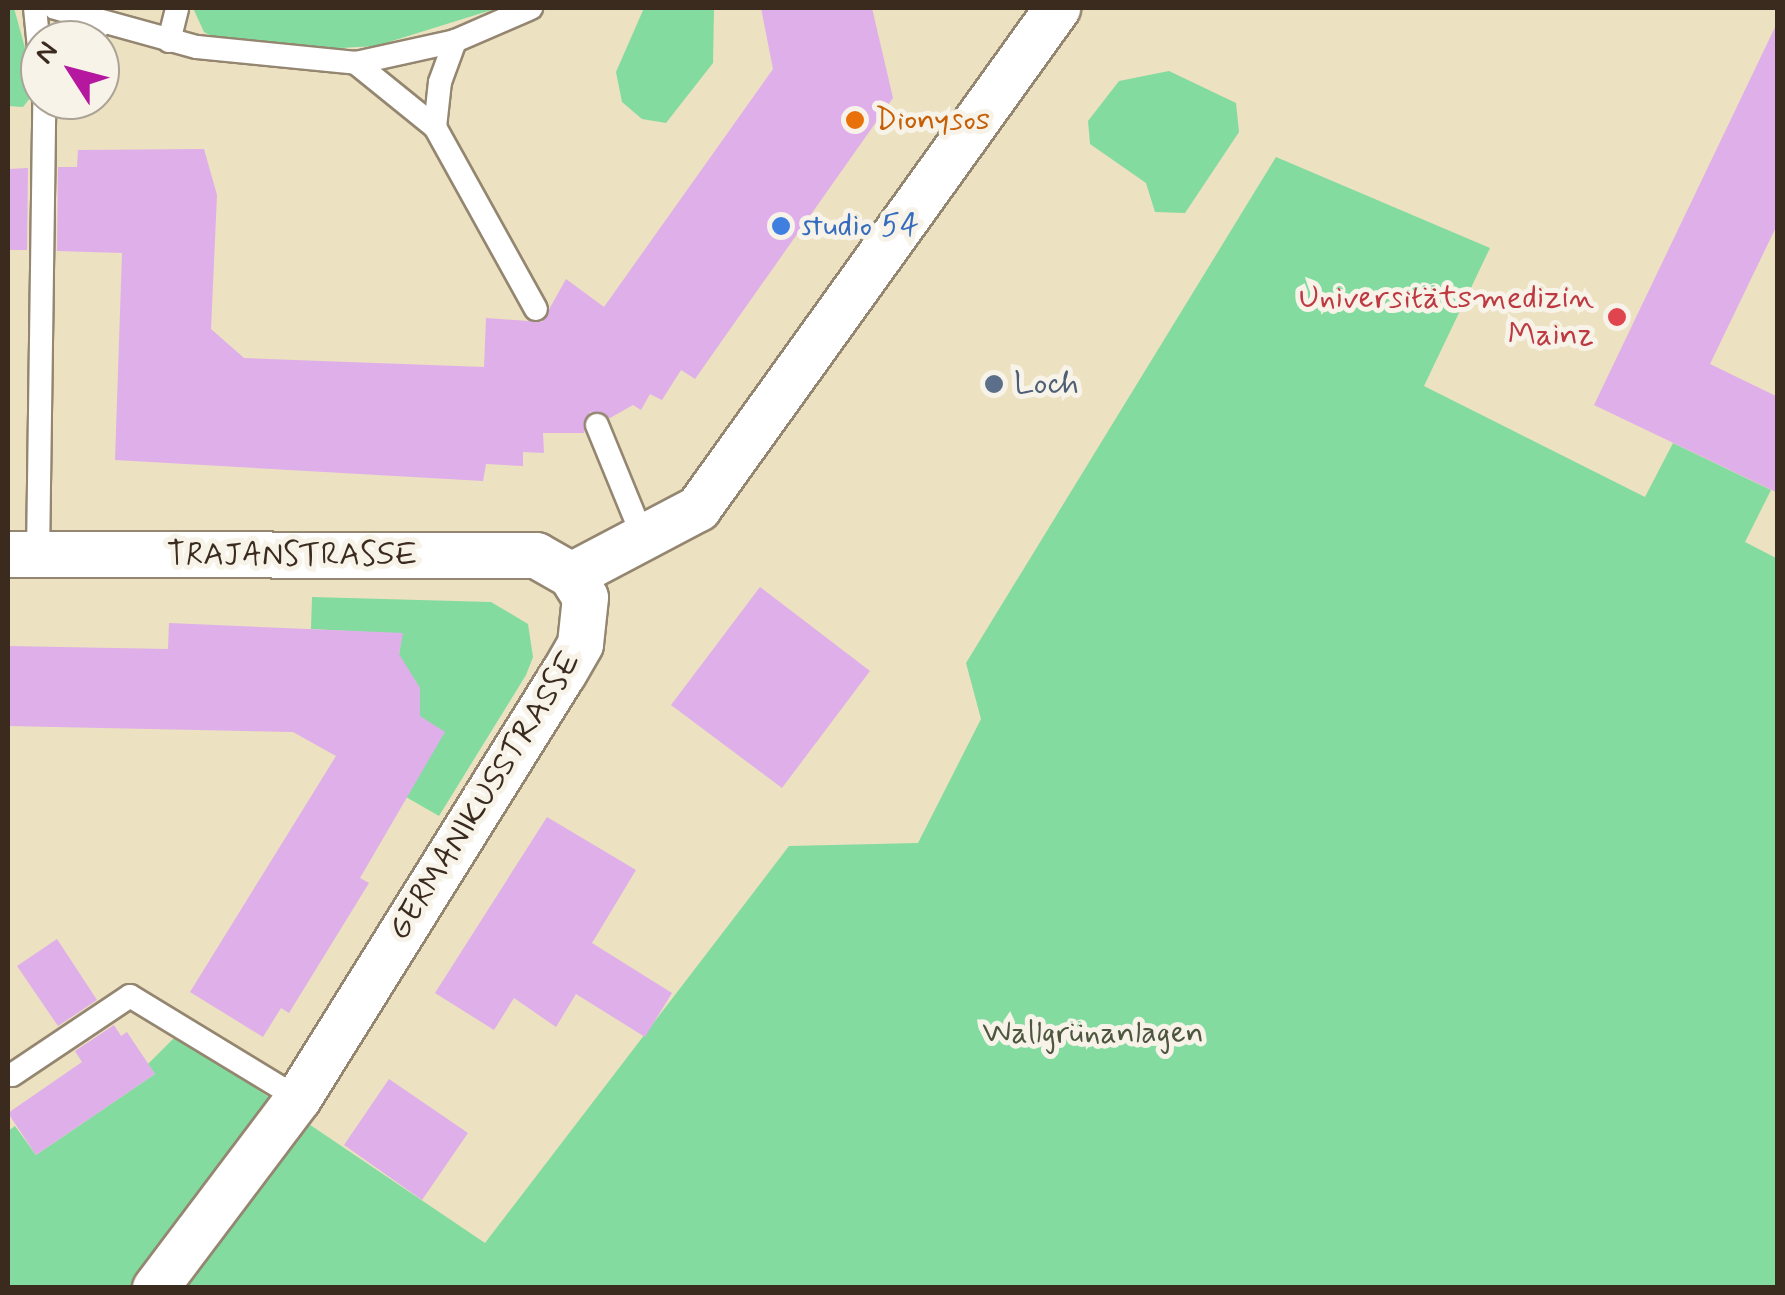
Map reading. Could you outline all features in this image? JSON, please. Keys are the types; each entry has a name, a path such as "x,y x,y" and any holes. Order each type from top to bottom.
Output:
{"street":[{"path":"570,575 698,508 1057,8"},
{"name":"TRAJANSTRASSE","path":"23,555 536,555 570,575"},
{"name":"GERMANIKUSSTRASSE","path":"155,1288 298,1098 580,644 585,598 570,575"}],"lane":[{"path":"55,8 87,20"},
{"path":"169,41 178,8"},
{"path":"120,30 258,58 356,63 455,41 531,8"},
{"path":"435,127 440,82 455,41"},
{"path":"356,63 435,127 536,309"},
{"path":"23,555 43,120"},
{"path":"597,426 644,537"},
{"path":"12,1074 130,996 298,1098"}],"green space":[{"path":"8,8 14,8 20,30 20,107 8,106"},
{"path":"193,8 498,8 376,46 322,49 215,38 204,32"},
{"path":"644,8 714,8 713,63 666,123 642,119 622,102 616,72"},
{"path":"1169,71 1236,103 1239,132 1185,213 1155,212 1146,183 1090,144 1088,121 1119,81"},
{"name":"Wallgrünanlagen","path":"1276,157 1490,248 1424,386 1645,497 1673,443 1771,490 1745,542 1778,559 1777,1287 8,1287 8,1131 15,1126 36,1155 155,1074 148,1064 177,1035 485,1243 789,846 918,843 981,719 966,663"},
{"path":"312,597 491,602 528,624 533,657 526,675 439,816 406,797 420,688 397,669 402,634 311,629"}],"building":[{"path":"761,8 872,8 893,98 695,379 681,370 662,400 650,394 641,410 633,405 610,418 590,412 584,433 543,433 544,453 523,452 523,466 486,464 483,481 115,460 122,253 57,251 58,167 77,167 78,150 204,149 217,195 211,329 244,358 484,367 486,318 542,322 566,279 604,307 773,69"},
{"path":"1778,21 1778,223 1710,364 1778,397 1778,493 1594,405"},
{"path":"28,168 27,250 8,250 8,169"},
{"path":"760,587 870,671 782,788 671,705"},
{"path":"169,623 403,633 399,654 420,688 420,716 445,732 360,878 369,883 289,1013 281,1008 263,1037 190,992 336,756 293,732 8,726 8,646 168,649"},
{"path":"547,817 636,870 592,943 672,993 645,1037 576,994 556,1027 514,998 494,1030 435,993"},
{"path":"57,939 97,1000 58,1026 17,966"},
{"path":"114,1025 121,1036 127,1032 155,1074 36,1155 8,1113 82,1062 75,1051"},
{"path":"389,1079 468,1133 422,1200 344,1145"}],"place":[{"name":"Dionysos","path":"855,120"},
{"name":"studio 54","path":"781,226"},
{"name":"Universitätsmedizin Mainz","path":"1617,317"},
{"name":"Loch","path":"994,384"}]}
